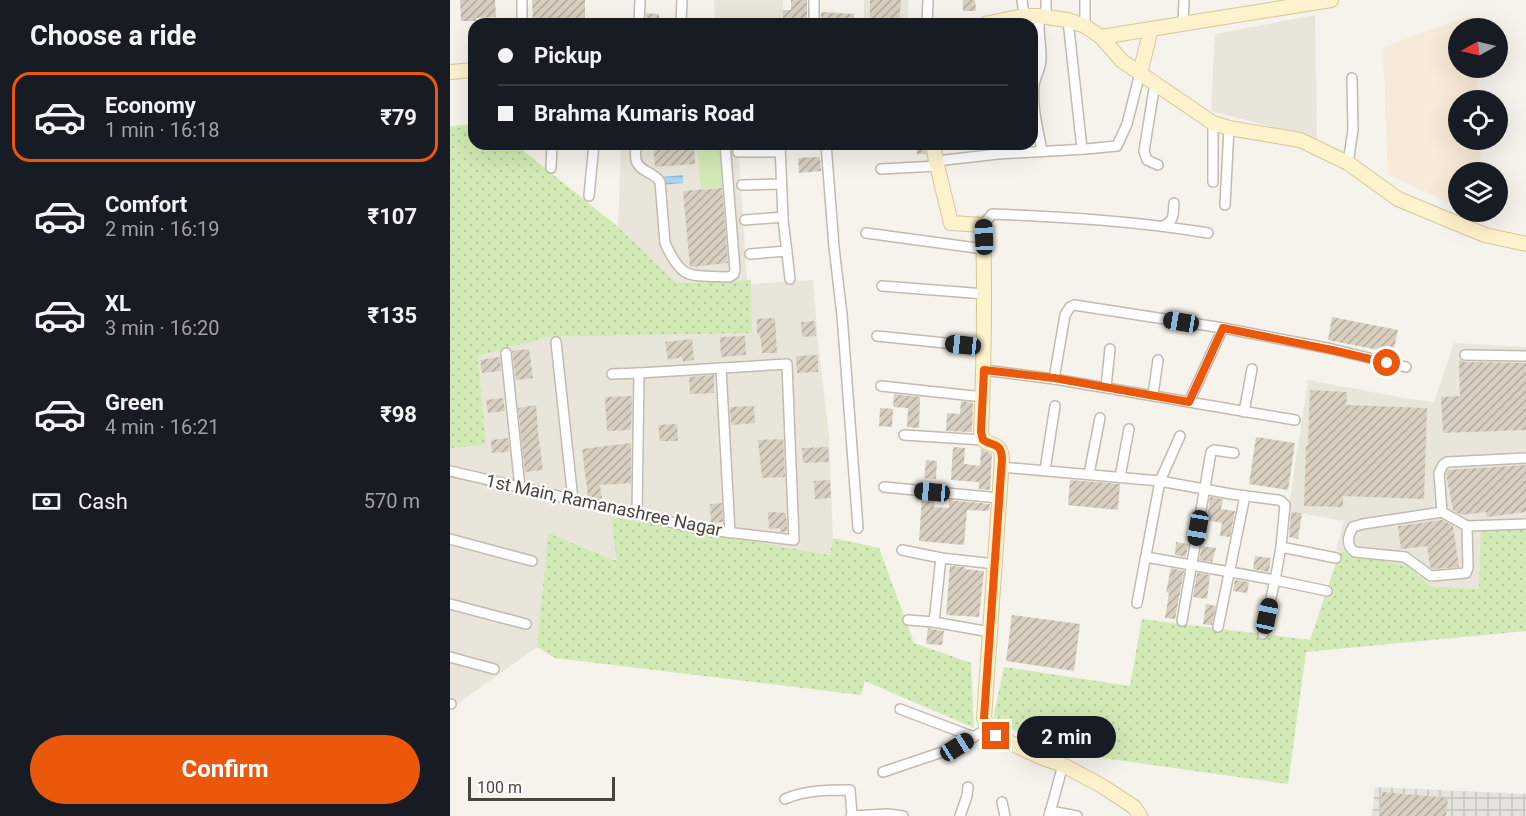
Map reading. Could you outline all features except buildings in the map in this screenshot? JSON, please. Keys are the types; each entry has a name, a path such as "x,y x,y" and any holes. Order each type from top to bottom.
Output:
{"street":[{"path":"522,0 522,18"},
{"path":"639,18 640,0"},
{"path":"681,18 682,0"},
{"path":"814,0 814,18"},
{"path":"927,0 927,18"},
{"path":"1022,0 1024,16"},
{"path":"1038,72 1041,58 1038,36 1046,0"},
{"path":"1085,0 1085,26"},
{"path":"1183,24 1184,0"},
{"path":"1101,37 1331,0"},
{"path":"1014,18 1042,17 1068,20 1085,26 1101,37 1122,61 1213,123 1229,128 1299,140 1348,163 1398,199 1485,235 1526,244"},
{"path":"1068,20 1082,149"},
{"path":"881,169 937,164 998,153 1117,146 1126,124 1151,29"},
{"path":"450,72 468,70"},
{"path":"1348,163 1353,130 1352,78"},
{"path":"1155,83 1144,151 1148,160 1158,165"},
{"path":"1213,123 1213,182"},
{"path":"1225,205 1229,128"},
{"path":"1038,129 1042,151"},
{"path":"551,168 552,150"},
{"path":"589,196 593,150"},
{"path":"636,150 636,160 639,166 657,177 660,182 664,243 668,250 686,272 694,275 729,277 734,274 735,270 725,150"},
{"path":"738,152 759,150"},
{"path":"780,150 783,217 790,279"},
{"path":"826,150 858,528"},
{"path":"934,150 951,224 983,225"},
{"path":"742,185 782,184"},
{"path":"1163,226 1173,218 1174,203"},
{"path":"983,440 981,432 985,294 983,225 992,214 1076,218 1163,226 1208,233"},
{"path":"745,220 783,217"},
{"path":"866,233 984,249"},
{"path":"750,254 787,251"},
{"path":"882,286 985,294"},
{"path":"1054,378 1065,315 1074,305 1223,328 1321,347 1406,368"},
{"path":"1189,402 1223,328"},
{"path":"877,336 984,347"},
{"path":"556,342 573,500"},
{"path":"1106,387 1110,349"},
{"path":"506,353 520,488"},
{"path":"1465,355 1526,356"},
{"path":"1153,396 1158,360"},
{"name":"1st Main, Ramanashree Nagar","path":"450,471 700,529 794,540 787,364 721,368"},
{"path":"612,374 721,368 730,533"},
{"path":"1244,412 1252,369"},
{"path":"984,370 1054,378 1295,420"},
{"path":"637,514 639,373"},
{"path":"881,386 982,397"},
{"path":"1045,470 1055,406"},
{"path":"1089,474 1100,418"},
{"path":"1120,477 1129,429"},
{"path":"904,435 983,440 1001,450 984,718 988,728 996,736 1063,765 1102,786 1134,807 1140,816"},
{"path":"1137,603 1160,481 1180,436"},
{"path":"1182,621 1211,452 1215,450 1234,453"},
{"path":"1442,512 1439,473 1443,465 1449,462 1526,458"},
{"path":"1001,467 1160,481 1278,500 1284,503 1281,547 1263,634"},
{"path":"884,488 999,498"},
{"path":"1218,627 1245,496"},
{"path":"1467,526 1468,568 1466,573 1431,576 1405,557 1355,552 1348,543 1353,527 1442,512 1467,526 1526,524"},
{"path":"450,540 532,561"},
{"path":"1281,547 1336,558"},
{"path":"902,550 941,558 994,564"},
{"path":"1146,557 1327,591"},
{"path":"934,622 941,558"},
{"path":"450,604 526,624"},
{"path":"908,620 990,632"},
{"path":"450,657 494,669"},
{"path":"900,709 974,737"},
{"path":"883,772 957,747 988,728"},
{"path":"1063,765 1049,814 1077,816"},
{"path":"960,816 968,787"},
{"path":"785,799 797,794 850,790 851,815 903,816"},
{"path":"1002,802 1005,816"}],"shaded area":[{"path":"714,0 783,0 783,18 715,18"},
{"path":"864,0 909,0 908,18 864,18"},
{"path":"1315,15 1317,139 1211,111 1215,34"},
{"path":"1448,24 1448,78 1477,78 1477,90 1448,90 1448,150 1481,150 1481,162 1448,162 1448,202 1388,174 1383,47"},
{"path":"621,150 738,150 747,280 677,283 618,227"},
{"path":"813,280 829,436 833,538 830,555 611,517 618,561 548,533 537,647 450,709 450,448 486,445 478,356 548,337 752,333 751,284"},
{"path":"1454,343 1526,347 1526,530 1482,528 1480,589 1430,586 1408,566 1336,550 1344,521 1288,511 1308,380 1434,402"},
{"path":"1375,787 1526,794 1526,816 1372,816"}],"green space":[{"path":"468,124 468,150 522,150 618,227 677,283 751,280 752,333 548,337 478,356 486,445 450,448 450,126"},
{"path":"698,150 720,150 723,187 701,189"},
{"path":"611,517 830,555 833,538 879,548 914,643 971,663 974,728 865,681 861,695 555,658 537,647 548,533 617,561"},
{"path":"1481,528 1526,530 1526,631 1306,652 1288,784 1053,751 993,719 1004,667 1130,686 1142,619 1310,640 1340,551 1408,566 1430,586 1479,589"}],"water":[{"path":"683,175 683,183 661,185 661,177"}],"route":[{"path":"996,736 989,730 984,718 1002,459 1001,450 983,440 981,432 984,370 1054,378 1189,402 1223,328 1288,340 1387,363"}]}
